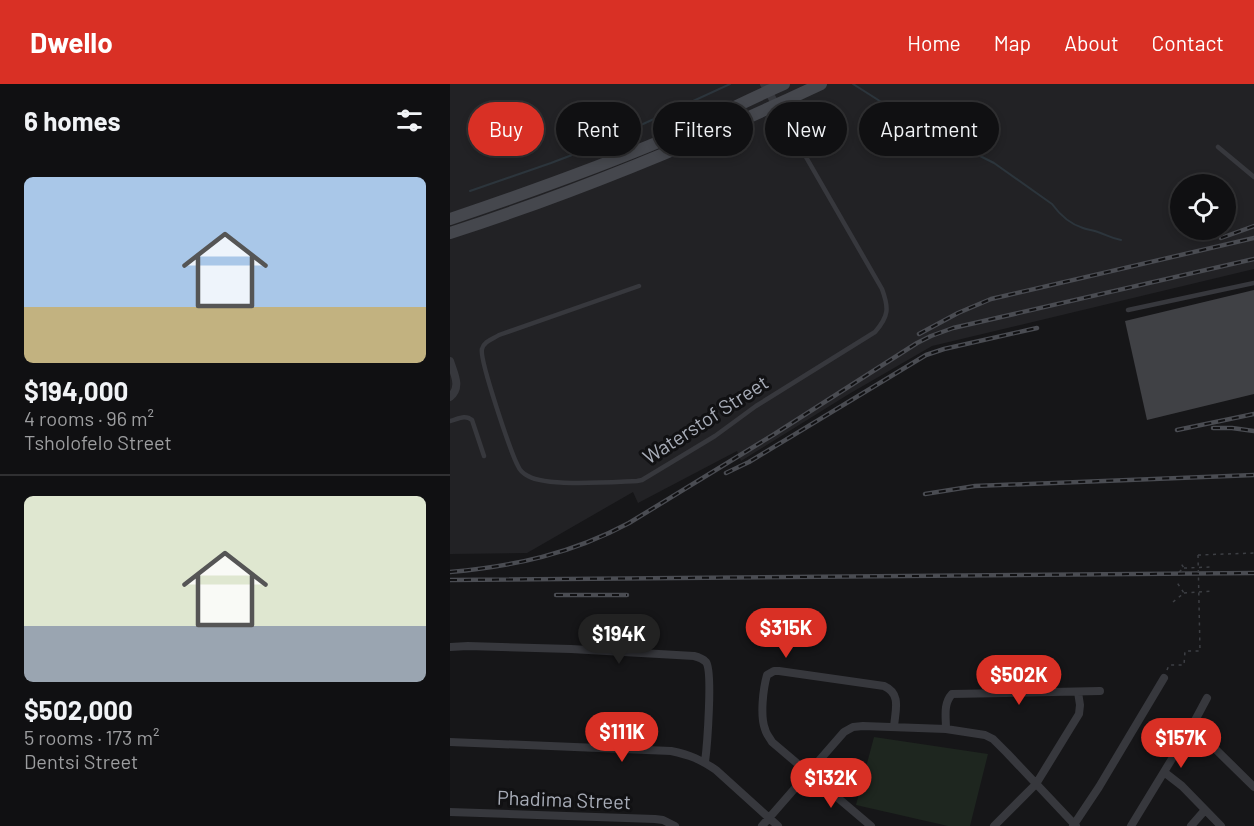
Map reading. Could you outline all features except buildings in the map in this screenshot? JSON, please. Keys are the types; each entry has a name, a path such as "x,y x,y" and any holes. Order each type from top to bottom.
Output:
{"main road":[{"path":"450,219 537,189 670,137 766,88 784,84"},
{"path":"782,102 821,84"},
{"path":"450,233 532,206 622,171 765,110"}],"street":[{"name":"Waterstof Street","path":"766,88 774,102"},
{"path":"450,361 457,388 450,397"},
{"path":"450,647 468,645 571,649 700,658 706,662 709,676 709,726 705,762"},
{"path":"871,826 772,742 765,730 763,717 765,680 767,675 778,671 884,686 891,689 895,697 894,727"},
{"path":"762,826 844,732 853,727 894,727 946,729 985,735 993,739 1075,826 1164,678"},
{"path":"946,729 946,704 952,694 1100,691"},
{"path":"994,826 1036,784 1078,714 1080,705 1078,692"},
{"path":"1131,826 1207,698"},
{"path":"1192,726 1254,787"},
{"path":"450,742 671,751 691,755 716,770 778,826"},
{"path":"1164,772 1182,786 1221,826"},
{"path":"1191,826 1205,810"},
{"name":"Phadima Street","path":"450,812 655,819 675,826"}],"lane":[{"path":"1218,147 1254,177"},
{"name":"Waterstof Street","path":"639,286 499,335 482,347 484,367 501,421 518,466 526,475 538,481 568,483 642,480 715,436 756,406 875,332 885,319 887,310 882,289 805,156"},
{"path":"1128,309 1254,283"},
{"path":"450,421 463,417 472,420 484,456"}],"path":[{"path":"1164,678 1169,665 1184,665 1185,651 1200,651 1198,555 1254,553"},
{"path":"1180,562 1184,568"},
{"path":"1179,572 1184,568 1212,567"},
{"path":"1176,581 1184,593"},
{"path":"1173,602 1184,593 1212,591"}],"shaded area":[{"path":"450,84 1254,84 1254,269 932,346 741,461 737,451 638,503 633,492 527,553 450,554"},
{"path":"874,737 988,754 970,826 948,826 856,805"}],"waterway":[{"path":"470,191 593,147 730,84"},
{"path":"853,84 957,152 974,153 994,163 1052,204 1074,224 1121,240"}],"railway":[{"path":"1236,233 1254,226"},
{"path":"919,334 958,313 991,299 1254,238"},
{"path":"450,572 542,557 607,534 629,523 931,336 953,328 1254,259"},
{"path":"726,473 749,462 926,355 1037,328"},
{"path":"1177,430 1254,414"},
{"path":"1213,428 1254,431"},
{"path":"925,494 975,486 1254,475"},
{"path":"450,580 1254,573"},
{"path":"556,595 627,595"}]}
